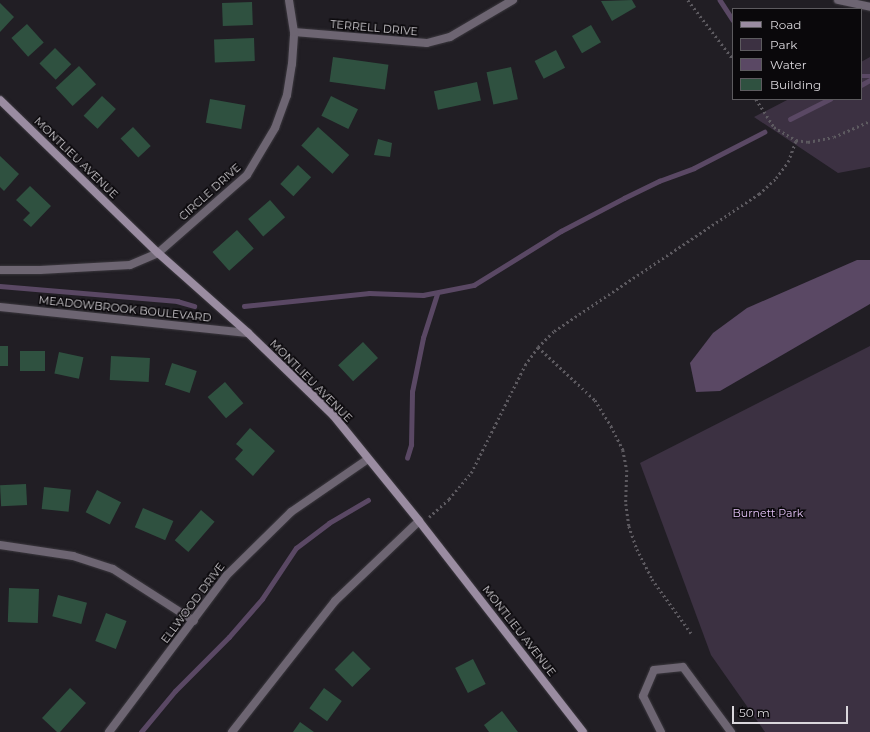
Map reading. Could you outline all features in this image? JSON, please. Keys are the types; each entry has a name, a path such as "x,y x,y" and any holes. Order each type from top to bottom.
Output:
{"street":[{"name":"CIRCLE DRIVE","path":"158,253 247,175 261,156 275,128 287,95 292,64 294,32 289,0"},
{"name":"TERRELL DRIVE","path":"294,32 427,43 450,37 513,0"},
{"path":"838,0 870,7"},
{"name":"MONTLIEU AVENUE","path":"0,100 158,253 248,333 333,416 419,521 583,732"},
{"path":"0,270 40,270 130,265 158,253"},
{"name":"MEADOWBROOK BOULEVARD","path":"0,307 248,333"},
{"name":"ELLWOOD DRIVE","path":"109,732 194,621 226,575 292,512 368,459"},
{"path":"232,732 335,601 419,521"},
{"path":"0,545 73,556 113,569 194,621"},
{"path":"657,731 643,696 654,670 683,668 731,732"}],"path":[{"path":"688,0 732,58"},
{"path":"757,100 774,127 796,140 808,142 834,137 870,121"},
{"path":"419,521 430,516 442,506 471,473 525,365 538,347 554,330 759,194 776,178 788,162 796,140"},
{"path":"538,347 595,400 611,426 623,450 628,470 626,504 629,526 637,549 652,579 691,632"}],"green space":[{"path":"870,57 870,167 838,173 754,117 787,100 862,100 862,61"},
{"name":"Burnett Park","path":"870,346 870,732 765,732 711,655 640,463"}],"water":[{"path":"857,260 870,260 870,304 720,391 696,392 690,363 713,333 747,308"}],"building":[{"path":"632,0 636,7 612,21 601,1"},
{"path":"252,2 253,25 223,26 222,3"},
{"path":"0,3 14,17 0,32"},
{"path":"27,24 44,43 28,57 11,38"},
{"path":"591,25 601,42 582,53 572,36"},
{"path":"254,38 255,61 215,62 214,39"},
{"path":"55,48 71,64 56,80 39,64"},
{"path":"556,50 565,68 544,79 535,61"},
{"path":"333,57 388,65 385,90 330,82"},
{"path":"79,66 96,84 73,106 56,88"},
{"path":"511,67 518,99 493,104 487,72"},
{"path":"477,82 481,101 438,110 434,91"},
{"path":"102,96 116,109 97,129 84,116"},
{"path":"331,96 358,109 348,129 321,116"},
{"path":"210,99 245,105 241,129 206,123"},
{"path":"133,127 151,146 138,158 121,139"},
{"path":"318,127 349,155 332,174 301,146"},
{"path":"378,139 392,143 390,157 374,155"},
{"path":"0,156 19,174 4,191 0,187"},
{"path":"298,165 311,177 293,196 280,184"},
{"path":"30,186 51,206 31,227 23,220 30,213 16,200"},
{"path":"270,200 285,217 263,236 248,219"},
{"path":"237,230 254,249 229,271 212,252"},
{"path":"363,342 378,358 353,381 338,365"},
{"path":"0,346 8,346 8,366 0,366"},
{"path":"20,351 45,351 45,371 20,371"},
{"path":"59,352 83,357 79,379 54,374"},
{"path":"111,356 150,358 149,382 110,380"},
{"path":"172,363 197,371 190,393 165,385"},
{"path":"225,382 243,403 226,418 208,397"},
{"path":"250,428 275,451 253,476 235,459 243,450 236,444"},
{"path":"26,484 27,505 1,506 0,485"},
{"path":"44,487 71,490 69,512 42,509"},
{"path":"97,490 121,502 110,525 86,512"},
{"path":"143,508 173,521 165,540 135,527"},
{"path":"201,510 215,522 188,552 175,540"},
{"path":"9,588 39,589 38,623 8,622"},
{"path":"58,595 87,603 81,624 52,616"},
{"path":"106,613 127,621 116,649 95,641"},
{"path":"353,651 371,669 352,687 335,669"},
{"path":"473,659 486,684 468,693 455,668"},
{"path":"70,688 86,703 60,732 57,732 42,718"},
{"path":"324,688 342,701 327,721 309,708"},
{"path":"502,711 518,732 489,732 484,725"},
{"path":"300,722 314,732 293,732"}],"waterway":[{"path":"720,0 732,18"},
{"path":"862,76 870,76"},
{"path":"862,84 870,80"},
{"path":"790,119 828,100"},
{"path":"244,306 369,293 423,295 474,285 561,231 624,198 659,181 694,168 764,132"},
{"path":"0,286 177,301 194,306"},
{"path":"407,458 411,445 412,392 423,338 437,294"},
{"path":"141,732 175,691 229,637 262,599 296,548 329,523 368,500"}]}
